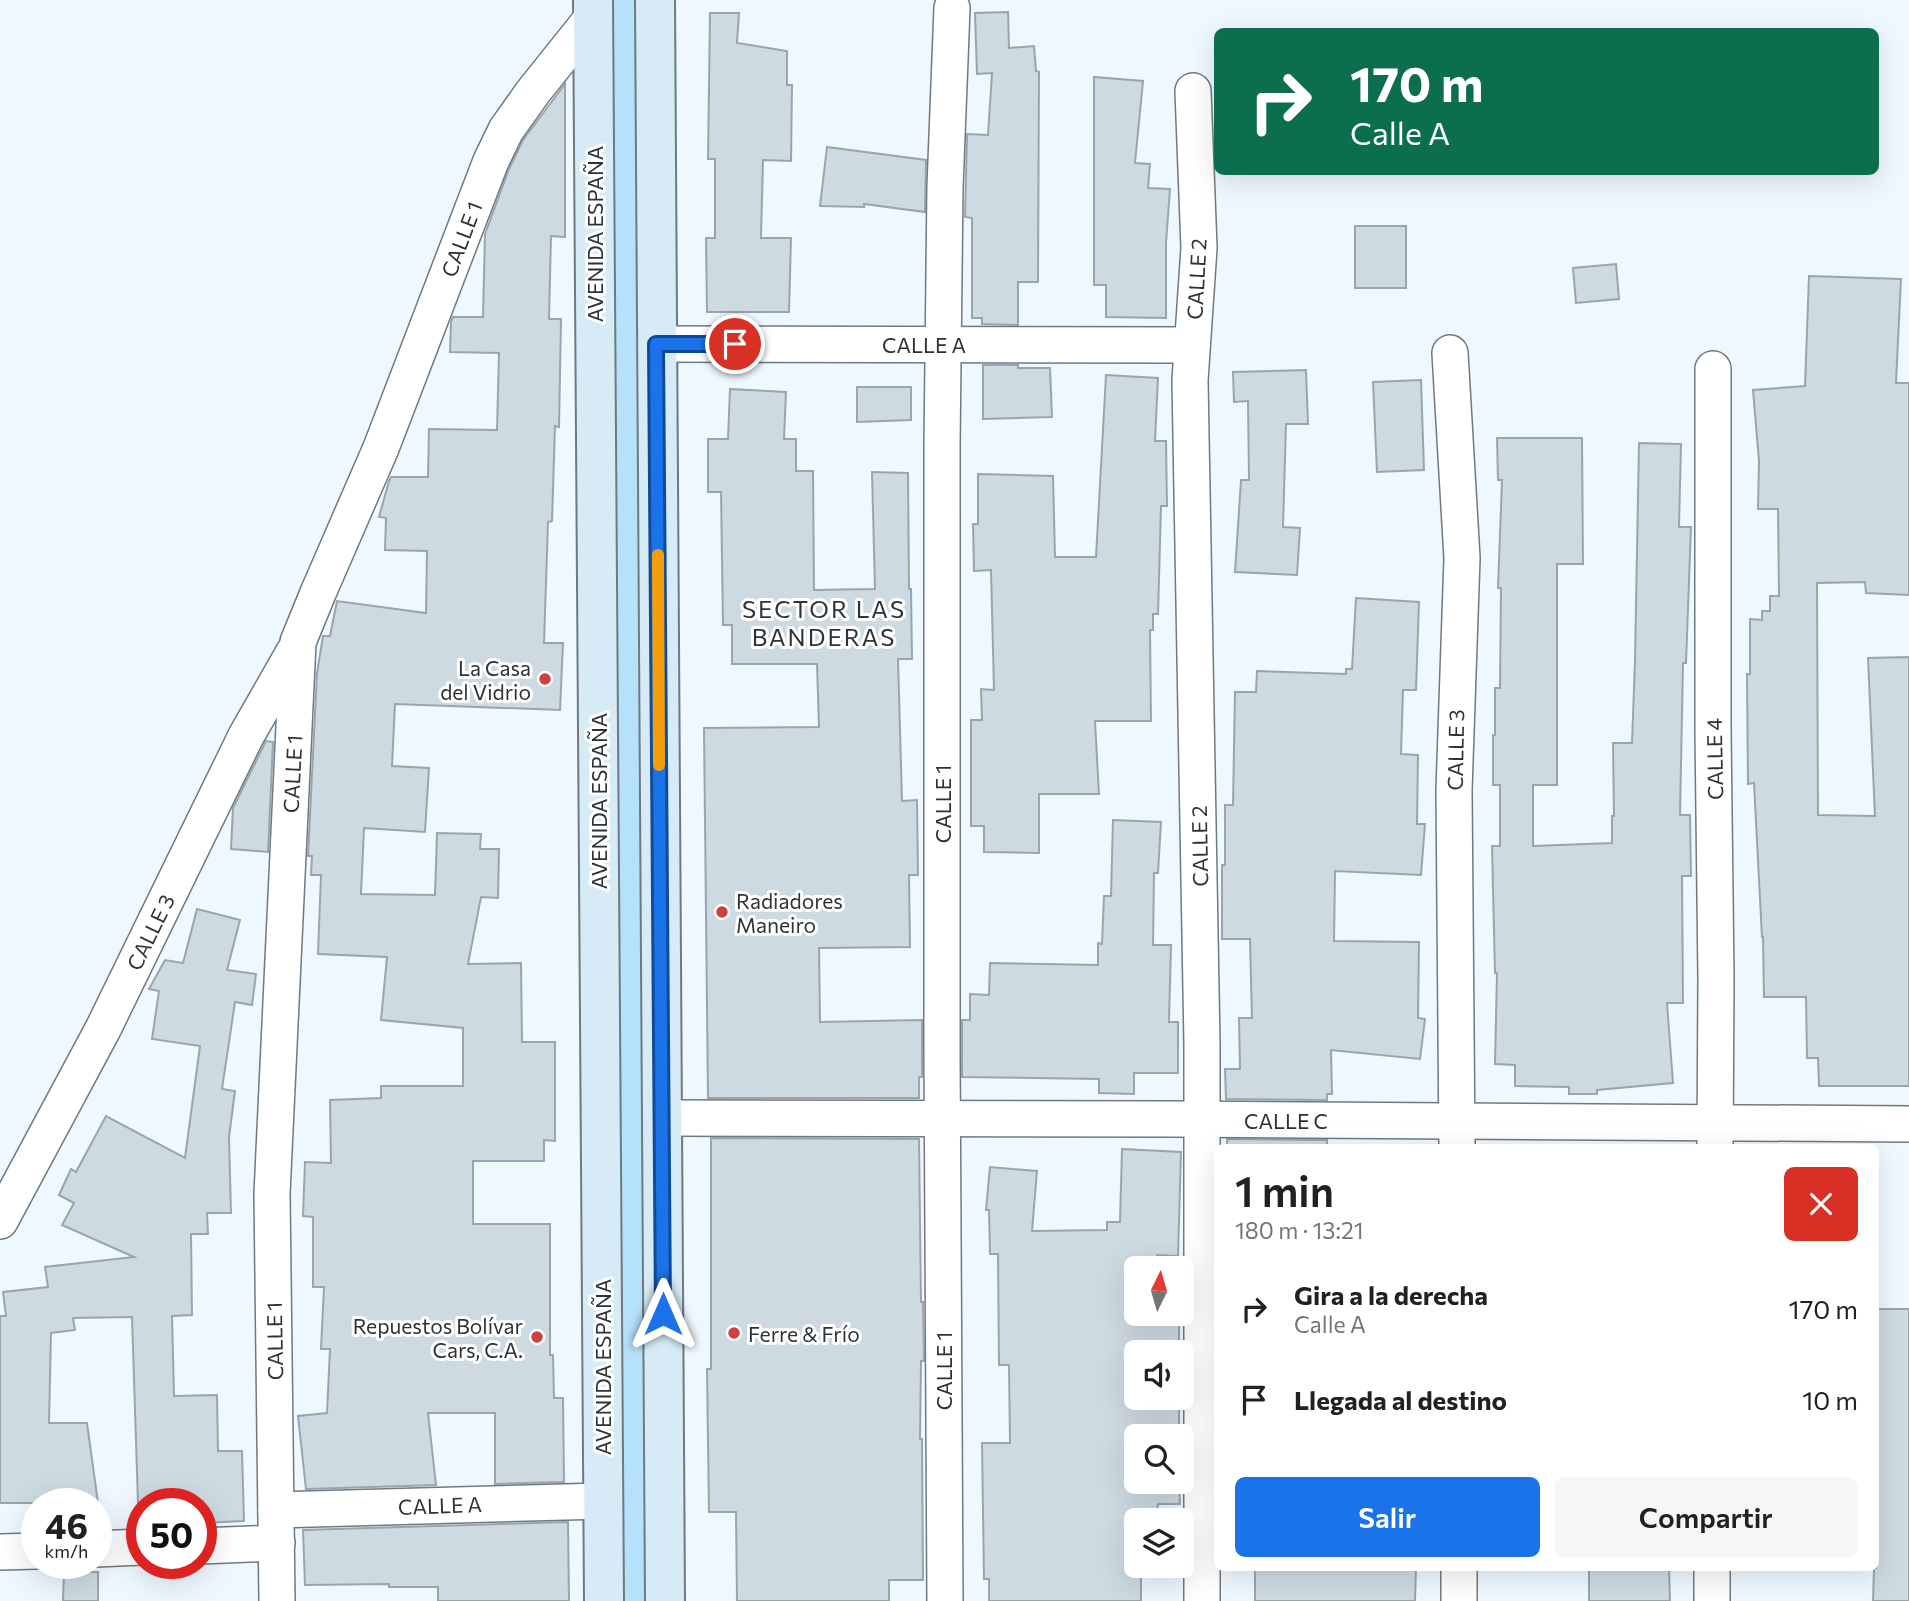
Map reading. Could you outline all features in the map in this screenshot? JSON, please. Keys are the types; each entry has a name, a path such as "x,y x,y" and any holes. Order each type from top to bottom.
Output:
{"main road":[{"path":"655,0 665,1601"},
{"name":"AVENIDA ESPAÑA","path":"593,9 604,1601"}],"street":[{"name":"CALLE 1","path":"945,1601 942,1118 943,344 945,187 952,8"},
{"name":"CALLE 1","path":"277,1601 272,1194 298,642 380,448 491,162 506,130 593,9"},
{"name":"CALLE 2","path":"1193,92 1199,248 1190,380 1202,1031 1202,1601"},
{"name":"CALLE A","path":"656,344 1192,345"},
{"name":"CALLE 3","path":"1450,352 1462,558 1454,790 1457,1135"},
{"name":"CALLE 4","path":"1713,369 1716,1135"},
{"name":"CALLE 3","path":"0,1221 103,1029 246,736 298,642"},
{"name":"CALLE C","path":"662,1118 1202,1119 1457,1135 1716,1135 1909,1124"},
{"name":"CALLE A","path":"217,1542 277,1527 603,1501"},
{"path":"0,1552 21,1551"},
{"path":"1459,1571 1459,1601"},
{"path":"1712,1571 1712,1601"}],"shaded area":[{"path":"613,0 636,0 645,1601 623,1601"}],"building":[{"path":"1008,12 1009,48 1034,46 1036,71 1039,72 1038,282 1018,282 1018,325 982,324 982,318 972,318 972,218 965,217 967,134 988,135 992,73 977,74 975,13"},
{"path":"710,13 739,13 737,43 787,51 787,85 792,85 791,161 763,160 761,238 791,238 789,312 707,312 706,238 715,238 715,159 708,159"},
{"path":"1094,77 1143,81 1135,163 1150,164 1148,188 1170,189 1166,243 1166,318 1106,317 1106,285 1094,285"},
{"path":"565,84 565,237 551,236 549,319 561,319 559,427 555,426 552,521 548,522 544,643 563,643 560,710 395,704 392,766 429,768 425,832 364,828 361,894 435,895 437,833 481,834 480,849 499,849 498,898 481,897 468,964 521,963 522,1042 555,1042 555,1141 544,1140 544,1161 473,1161 473,1224 550,1224 550,1355 553,1355 554,1398 563,1398 564,1482 495,1484 495,1413 428,1413 436,1485 306,1489 298,1416 327,1413 330,1349 321,1349 324,1287 313,1287 313,1217 303,1216 305,1162 331,1163 330,1100 381,1098 381,1086 463,1086 463,1028 381,1020 387,957 318,954 321,875 311,875 312,856 308,856 317,673 323,636 330,636 337,601 426,613 427,551 385,550 386,518 379,517 391,477 428,477 429,429 497,430 499,353 450,352 451,322 453,317 483,317 485,234 509,169 523,140"},
{"path":"827,147 926,160 925,212 864,204 864,207 820,206"},
{"path":"1355,226 1406,226 1406,288 1355,288"},
{"path":"1616,264 1619,299 1576,303 1573,268"},
{"path":"1809,276 1901,279 1896,383 1909,383 1909,595 1866,593 1865,582 1817,583 1818,815 1875,816 1868,658 1909,657 1909,1086 1819,1086 1818,1058 1807,1058 1806,997 1764,997 1754,783 1748,784 1747,674 1750,674 1750,619 1762,620 1762,611 1770,611 1770,596 1779,596 1778,509 1758,509 1759,461 1753,390 1805,386"},
{"path":"983,365 1050,368 1052,417 983,419"},
{"path":"1306,370 1308,424 1286,424 1283,527 1300,528 1297,575 1235,572 1241,480 1249,480 1248,401 1234,402 1233,372"},
{"path":"1106,375 1158,378 1155,441 1166,441 1167,506 1161,506 1158,614 1153,614 1153,630 1150,630 1151,721 1095,721 1099,794 1039,794 1039,853 984,852 984,826 971,826 971,720 982,720 981,689 994,690 991,570 974,571 973,524 978,524 978,474 1053,476 1055,557 1096,557"},
{"path":"1421,380 1424,470 1377,472 1373,382"},
{"path":"857,387 911,387 911,420 857,422"},
{"path":"730,389 786,392 784,439 796,439 796,471 813,471 814,590 875,589 872,472 908,473 912,659 898,659 902,801 917,800 918,875 909,875 910,947 819,948 820,1022 922,1020 922,1077 919,1077 919,1098 708,1098 704,728 819,727 817,664 732,664 732,625 723,625 721,492 708,492 708,439 728,439"},
{"path":"1497,438 1582,438 1583,564 1557,564 1557,785 1533,785 1533,846 1612,843 1613,743 1632,743 1639,443 1681,444 1679,527 1691,527 1686,663 1683,663 1680,815 1690,815 1691,876 1682,876 1683,1003 1667,1003 1673,1083 1597,1090 1597,1094 1569,1094 1569,1087 1515,1086 1515,1065 1495,1064 1497,973 1492,846 1500,846 1500,785 1493,785 1493,735 1495,688 1500,688 1501,588 1498,588 1502,480 1498,480"},
{"path":"1356,598 1419,602 1416,690 1403,690 1401,754 1418,755 1417,824 1425,824 1421,875 1335,871 1334,941 1419,942 1418,1018 1425,1019 1420,1059 1331,1050 1332,1094 1327,1094 1327,1100 1226,1099 1225,1069 1240,1069 1239,1018 1252,1018 1250,939 1222,939 1225,805 1233,805 1235,692 1256,692 1257,671 1346,674 1346,669 1352,669"},
{"path":"266,741 273,742 268,852 231,849 233,808"},
{"path":"1113,820 1161,822 1158,873 1154,873 1153,945 1171,945 1169,1022 1178,1022 1178,1073 1134,1073 1134,1094 1099,1093 1099,1079 962,1077 962,1020 970,1020 970,994 989,995 990,963 1098,965 1098,943 1102,944 1104,896 1111,896"},
{"path":"197,909 240,920 227,970 256,974 252,1005 235,1002 222,1089 235,1091 229,1137 231,1213 207,1213 208,1234 191,1234 192,1315 172,1316 174,1396 217,1395 218,1451 242,1451 244,1521 217,1522 217,1488 138,1488 132,1317 73,1318 75,1330 51,1333 49,1423 87,1423 96,1488 21,1488 21,1503 0,1503 0,1316 6,1316 3,1292 48,1287 45,1267 134,1257 62,1225 74,1203 59,1195 71,1169 76,1172 106,1116 185,1158 200,1046 152,1039 159,991 149,989 165,960 183,963"},
{"path":"711,1138 919,1139 924,1361 921,1361 920,1439 923,1580 889,1580 889,1601 737,1601 736,1512 709,1512 707,1369 711,1369"},
{"path":"1227,1139 1327,1140 1327,1144 1227,1144"},
{"path":"1122,1149 1181,1152 1178,1256 1124,1256 1124,1326 1179,1326 1179,1340 1124,1340 1124,1410 1179,1410 1179,1424 1124,1424 1124,1494 1180,1494 1180,1504 1158,1504 1158,1508 1124,1508 1124,1578 1141,1578 1141,1601 989,1601 989,1579 984,1579 982,1443 1010,1443 1009,1365 999,1365 998,1254 990,1254 989,1210 986,1210 990,1167 1037,1171 1032,1231 1107,1230 1107,1222 1120,1222"},
{"path":"1879,1309 1909,1309 1909,1601 1873,1601 1874,1571 1879,1571"},
{"path":"568,1522 569,1601 438,1601 438,1587 389,1587 389,1584 305,1585 303,1530"},
{"path":"1255,1571 1416,1571 1415,1601 1255,1601"},
{"path":"1589,1571 1669,1571 1670,1601 1589,1601"},
{"path":"64,1579 98,1579 98,1601 63,1601"}],"slow traffic":[{"path":"658,555 659,765"}],"place":[{"name":"La Casa del Vidrio","path":"545,679"},
{"name":"Radiadores Maneiro","path":"722,912"},
{"name":"Ferre & Frío","path":"734,1333"},
{"name":"Repuestos Bolívar Cars, C.A.","path":"537,1337"}],"district":[{"name":"SECTOR LAS BANDERAS","path":"824,622"}],"route":[{"path":"663,1314 656,344 735,344"}]}
